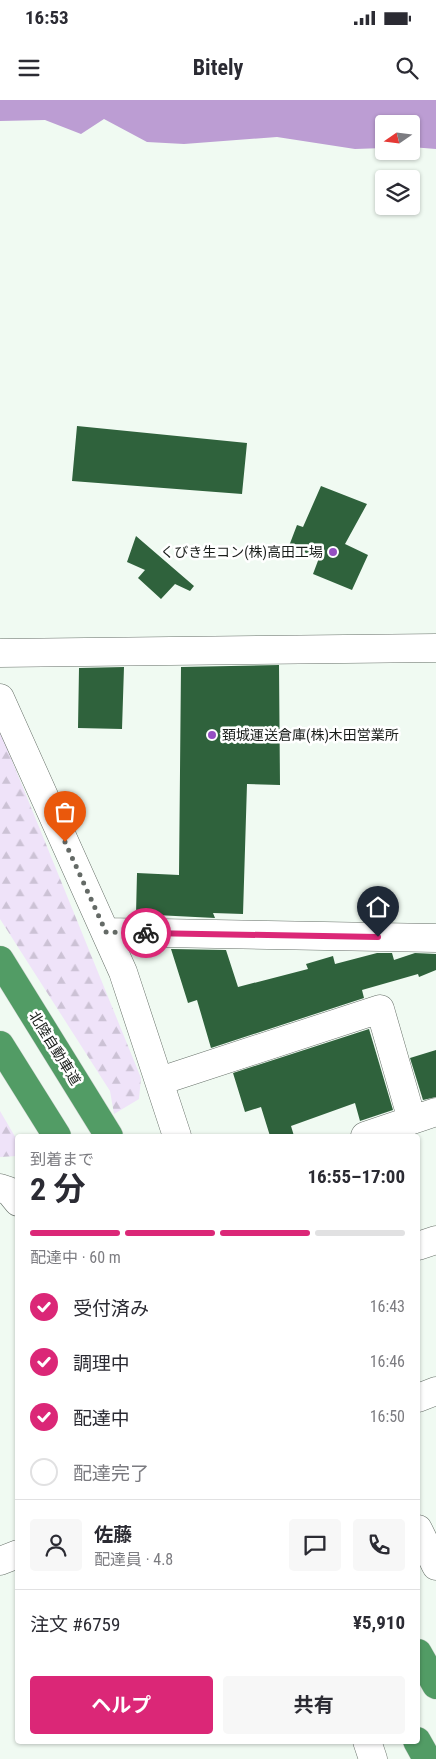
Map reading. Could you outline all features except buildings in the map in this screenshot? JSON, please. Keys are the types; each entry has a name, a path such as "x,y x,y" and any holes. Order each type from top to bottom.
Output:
{"highway":[{"name":"北陸自動車道","path":"0,960 108,1134"},
{"path":"0,1045 55,1134"},
{"path":"420,1657 436,1685"},
{"path":"418,1744 427,1759"}],"street":[{"path":"0,653 436,648"},
{"path":"0,698 124,972 176,1134"},
{"path":"106,932 436,938"},
{"path":"160,1081 380,1009 424,1116 371,1134"},
{"path":"420,1245 436,1240"},
{"path":"420,1397 436,1391"},
{"path":"420,1533 436,1566"},
{"path":"0,1561 15,1555"},
{"path":"368,1744 373,1759"}],"green space":[{"path":"0,731 141,1078 139,1099 114,1114 110,1091 0,919"},
{"path":"0,1111 15,1137 15,1156 0,1157"}],"shaded area":[{"path":"0,100 436,100 436,149 420,148 420,115 375,115 375,148 355,149 277,137 184,144 147,142 104,119 81,134 45,120 0,121"}],"way so far":[{"path":"65,842 106,932 146,933"}],"place":[{"name":"くびき生コン(株)高田工場","path":"333,552"},
{"name":"頚城運送倉庫(株)木田営業所","path":"212,735"}],"route":[{"path":"146,933 378,937"}]}
